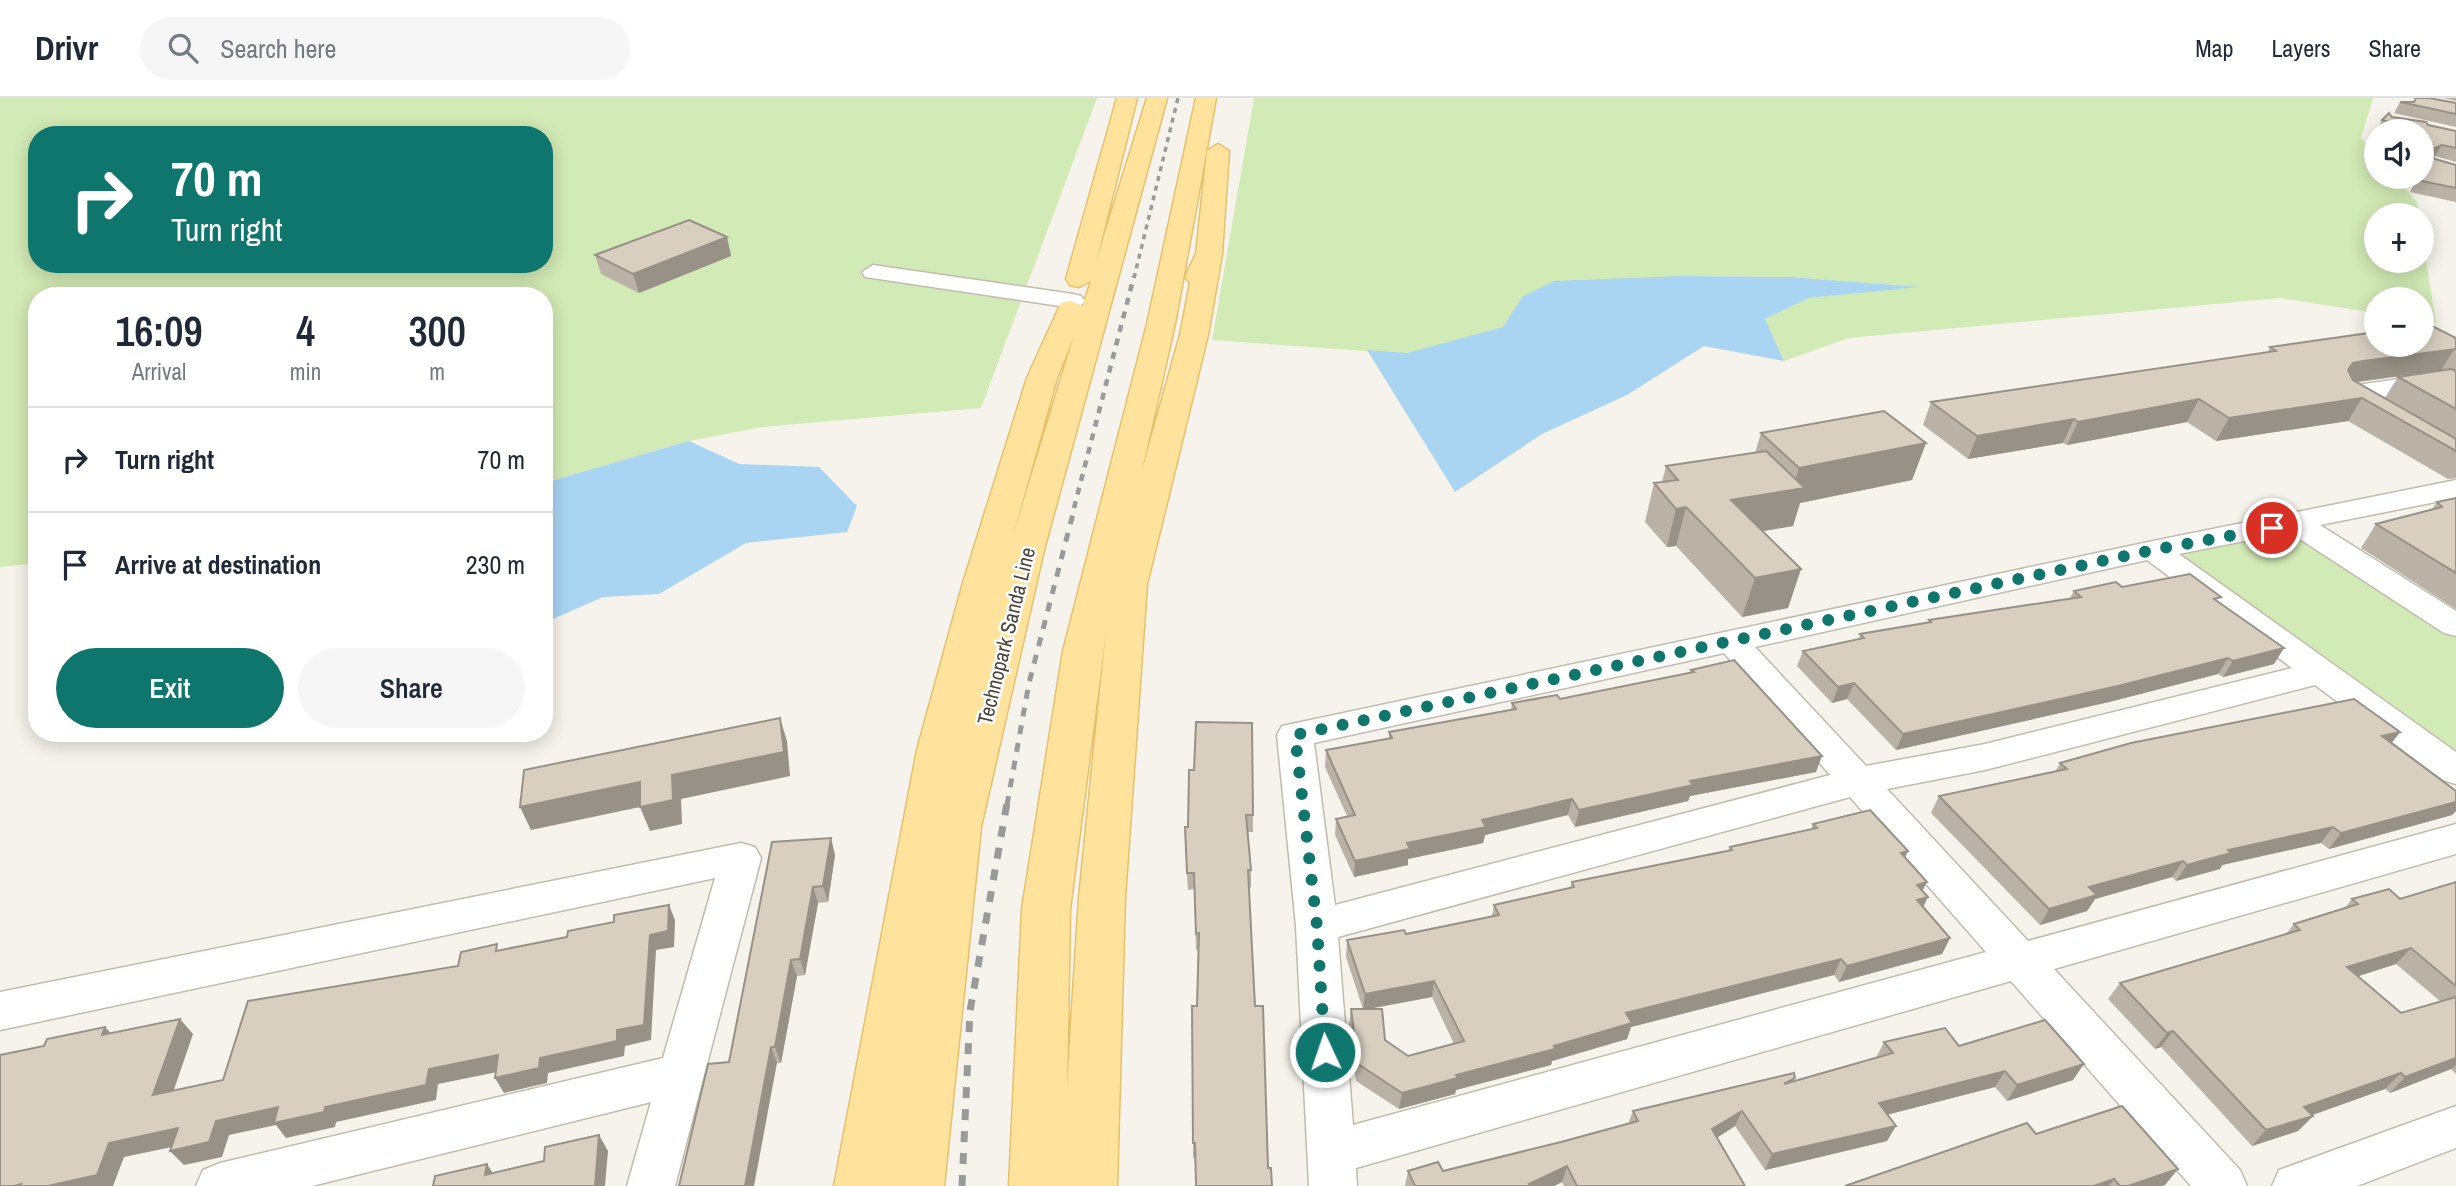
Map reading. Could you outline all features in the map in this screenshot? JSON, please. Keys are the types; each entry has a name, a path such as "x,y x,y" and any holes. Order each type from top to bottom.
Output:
{"main road":[{"path":"1041,497 1072,305 1126,98"},
{"name":"Technopark Sanda Line","path":"916,1186 959,827 1041,497 1157,98"},
{"path":"1037,1186 1046,909 1082,651 1161,324 1206,98"},
{"path":"1089,1186 1101,898 1129,584 1194,335 1209,254 1215,165 1229,98"},
{"path":"1161,324 1187,299 1209,254"},
{"path":"862,1186 905,926 938,750 981,583 1042,378 1072,305"}],"street":[{"path":"873,272 1072,305"},
{"path":"2385,415 2350,394 2441,381 2456,389"},
{"path":"2456,489 2153,550 1295,735 1317,926 1332,1170 2019,959 2456,839"},
{"path":"2295,523 2456,626"},
{"path":"2153,550 2456,771"},
{"path":"1731,641 2223,1186"},
{"path":"1317,926 1859,781 1984,757 2322,672"},
{"path":"0,1011 741,858 652,1186"},
{"path":"220,1186 682,1074"},
{"path":"2296,1186 2456,1127"}],"green space":[{"path":"0,98 1097,98 981,408 762,427 689,441 553,480 553,287 28,287 28,564 0,567"},
{"path":"1254,98 2373,98 2367,119 2364,119 2361,138 2364,142 2364,189 2406,189 2417,203 2364,203 2364,273 2428,273 2430,287 2364,287 2364,311 2280,298 1849,338 1784,361 1765,319 1809,298 1913,287 1790,277 1682,276 1522,297 1503,327 1407,354 1212,340"},
{"path":"2294,530 2456,634 2456,765 2168,558"}],"water":[{"path":"1682,276 1790,277 1919,287 1809,298 1765,319 1784,361 1704,346 1627,395 1542,434 1455,492 1367,350 1407,353 1503,327 1522,297 1554,281"},
{"path":"689,441 739,464 819,467 857,506 847,532 746,543 659,594 603,597 553,619 553,480"}],"building":[{"path":"2416,98 2456,103 2456,114 2400,102 2414,102"},
{"path":"2389,113 2392,117 2406,119 2383,119"},
{"path":"2434,126 2456,131 2456,148 2442,145 2434,148"},
{"path":"2434,158 2456,165 2456,188 2434,183"},
{"path":"689,220 727,237 633,274 595,255"},
{"path":"2434,327 2456,338 2456,349 2434,352"},
{"path":"2364,334 2364,357 2394,357 2353,363 2348,370 2353,380 2456,439 2456,451 2362,398 2229,418 2199,399 2078,422 2074,419 1977,436 1931,402 2276,351 2270,347"},
{"path":"2451,369 2456,371 2456,409 2398,377"},
{"path":"1884,411 1926,443 1799,468 1761,433"},
{"path":"1766,451 1805,488 1731,500 1801,569 1755,578 1686,507 1676,509 1654,483 1678,480 1666,466"},
{"path":"2456,498 2456,573 2376,524 2442,507 2437,502"},
{"path":"2190,574 2221,597 2214,599 2284,648 2233,661 2228,658 2118,686 1903,734 1854,683 1838,687 1803,651 1864,638 1860,634 1931,622 1929,620 2081,597 2074,591 2116,582 2122,587"},
{"path":"1734,660 1822,756 1690,781 1693,785 1579,810 1572,799 1482,820 1486,827 1407,843 1410,849 1355,861 1336,819 1355,815 1326,750 1392,738 1389,732 1516,709 1512,703 1557,695 1560,699 1694,672 1691,670"},
{"path":"2354,699 2400,732 2382,736 2456,791 2456,802 2341,833 2333,827 2228,850 2231,853 2187,865 2183,861 2089,887 2097,895 2049,909 1939,796 2067,769 2060,763 2131,743"},
{"path":"780,718 784,752 672,775 673,800 640,807 640,782 520,807 524,770"},
{"path":"1196,722 1252,723 1253,815 1246,815 1251,870 1248,870 1255,1006 1263,1006 1268,1168 1271,1168 1272,1186 1196,1186 1192,1006 1197,1006 1199,933 1196,934 1194,873 1187,873 1185,827 1188,827 1189,770 1194,770"},
{"path":"1870,810 1908,851 1901,853 1927,882 1917,885 1928,897 1917,900 1950,938 1847,966 1841,959 1626,1013 1632,1023 1554,1046 1555,1049 1456,1075 1458,1078 1402,1093 1358,1064 1351,1009 1382,1009 1385,1040 1408,1056 1464,1041 1434,981 1365,994 1347,940 1404,930 1406,934 1499,915 1494,905 1574,887 1572,882 1732,850 1730,847 1817,828 1813,824"},
{"path":"831,838 823,886 813,887 800,959 791,960 775,1047 771,1047 745,1186 679,1186 708,1064 729,1062 772,842"},
{"path":"2456,882 2456,986 2411,948 2347,967 2401,1013 2456,997 2456,1058 2405,1077 2401,1073 2304,1107 2313,1116 2266,1130 2173,1031 2167,1033 2120,983 2300,930 2294,924 2358,904 2352,899 2389,889 2400,899"},
{"path":"669,905 668,931 650,935 644,1025 617,1030 617,1041 540,1058 539,1068 495,1078 498,1055 429,1069 426,1085 325,1107 324,1112 274,1123 278,1107 216,1121 209,1142 170,1151 178,1128 109,1143 97,1175 48,1186 0,1186 0,1055 44,1046 47,1039 105,1027 102,1035 180,1019 153,1095 223,1080 248,1001 458,966 461,952 497,944 496,951 567,937 568,931 614,922 614,915"},
{"path":"2045,1020 2084,1064 2017,1085 2005,1071 1879,1103 1896,1126 1772,1154 1742,1111 1712,1129 1745,1186 1577,1186 1567,1166 1529,1184 1530,1186 1415,1186 1408,1171 1438,1162 1443,1171 1561,1142 1638,1121 1633,1111 1794,1073 1795,1078 1784,1084 1893,1053 1884,1042 1945,1028 1959,1046"},
{"path":"2122,1106 2178,1169 2128,1186 2120,1186 2114,1179 2094,1186 1845,1186 2027,1123 2036,1134"},
{"path":"599,1135 595,1186 433,1186 435,1176 487,1164 485,1175 544,1161 545,1147"}],"railway":[{"path":"1134,278 1178,98"},
{"path":"1074,508 1134,276"},
{"path":"1007,805 1029,683 1075,506"},
{"path":"962,1186 970,1011 1007,803"}],"route":[{"path":"1325,1052 1317,926 1295,735 2153,550 2272,528"}]}
